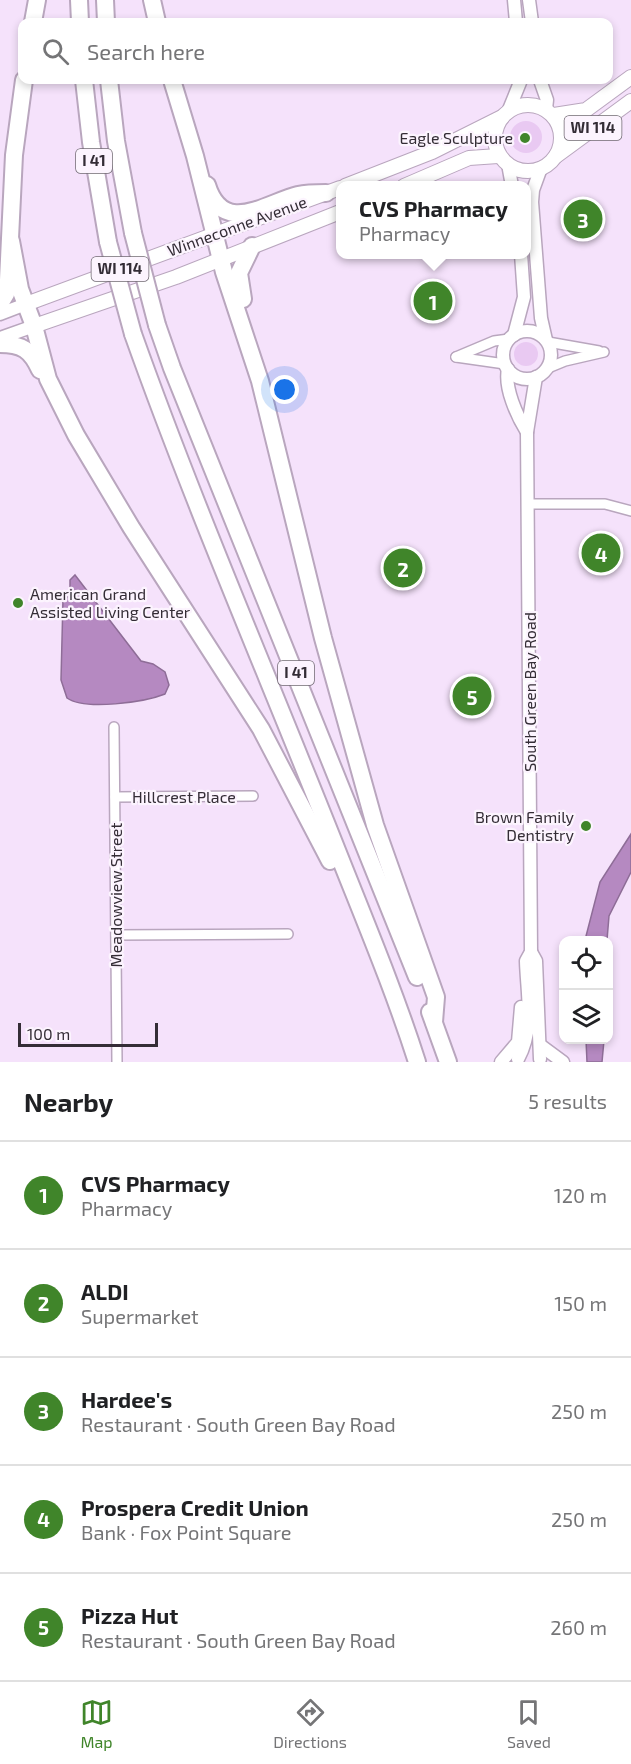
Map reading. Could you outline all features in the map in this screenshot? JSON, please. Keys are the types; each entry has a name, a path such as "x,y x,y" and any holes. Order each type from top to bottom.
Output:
{"highway":[{"path":"34,18 37,0"},
{"path":"79,0 80,18"},
{"path":"105,0 106,18"},
{"path":"152,0 156,18"},
{"path":"0,304 6,294 11,241 14,155 23,84"},
{"name":"I 41","path":"84,84 90,142 108,242 133,334 176,455 367,926 414,1054"},
{"name":"I 41","path":"109,84 116,141 133,233 157,325 172,368 338,775 445,1054"},
{"path":"173,84 195,156 214,234 260,381 323,638 375,825 436,997 434,1022"},
{"path":"195,156 203,170 209,191 225,210 232,213 248,214 299,195 333,190"},
{"path":"11,241 18,283 34,326 48,379 88,456 261,729 322,844 354,916 367,926"},
{"path":"252,246 240,270 239,284 262,359 260,381"},
{"path":"0,344 18,345 30,351 42,374 48,379"}],"main road":[{"path":"514,0 516,18"},
{"path":"529,0 531,18"},
{"name":"WI 114","path":"550,112 586,110 631,77"},
{"path":"510,181 495,136 518,84"},
{"path":"416,181 469,158 503,160 529,170 541,168 556,156 561,135 550,112 541,84"},
{"name":"WI 114","path":"556,156 631,101"},
{"path":"358,181 432,152 527,105 550,112"},
{"path":"520,259 524,297 512,337 503,353 506,367 523,379 536,378 548,368 551,354 542,318 532,202 533,190 541,168"},
{"name":"Winneconne Avenue","path":"0,314 333,190"},
{"name":"Winneconne Avenue","path":"0,338 222,259 336,214"},
{"path":"512,337 534,332 547,341"},
{"name":"South Green Bay Road","path":"506,367 519,419 527,432"},
{"name":"South Green Bay Road","path":"517,1060 529,1030 530,504 527,432 536,378"},
{"path":"501,1062 515,1047 519,1038 522,980 529,957"},
{"name":"South Green Bay Road","path":"529,957 536,961 542,1060"},
{"path":"540,1046 563,1062"},
{"path":"517,1060 529,1055 542,1060"}],"street":[{"path":"506,367 456,357 494,340 512,337"},
{"path":"547,341 604,352 565,361 548,368"},
{"path":"530,504 605,504 631,511"},
{"name":"Meadowview Street","path":"114,728 117,1062"},
{"name":"Hillcrest Place","path":"115,797 253,796"},
{"path":"116,935 288,934"}],"shaded area":[{"path":"526,121 537,126 542,137 537,148 526,153 515,148 510,137 515,126"},
{"path":"526,342 534,346 538,354 534,362 526,366 518,362 514,354 518,346"},
{"path":"75,575 141,661 153,664 165,672 169,685 165,694 144,700 101,705 76,702 67,698 61,680 63,599 70,596 70,580"},
{"path":"631,834 631,872 609,916 607,936 586,936 600,882"},
{"path":"586,1044 604,1044 602,1062 587,1062"}],"place":[{"name":"Eagle Sculpture","path":"525,138"},
{"name":"Hardee's","path":"583,219"},
{"name":"CVS Pharmacy","path":"433,301"},
{"name":"Prospera Credit Union","path":"601,553"},
{"name":"ALDI","path":"403,568"},
{"name":"American Grand Assisted Living Center","path":"18,603"},
{"name":"Pizza Hut","path":"472,696"},
{"name":"Brown Family Dentistry","path":"586,826"}]}
